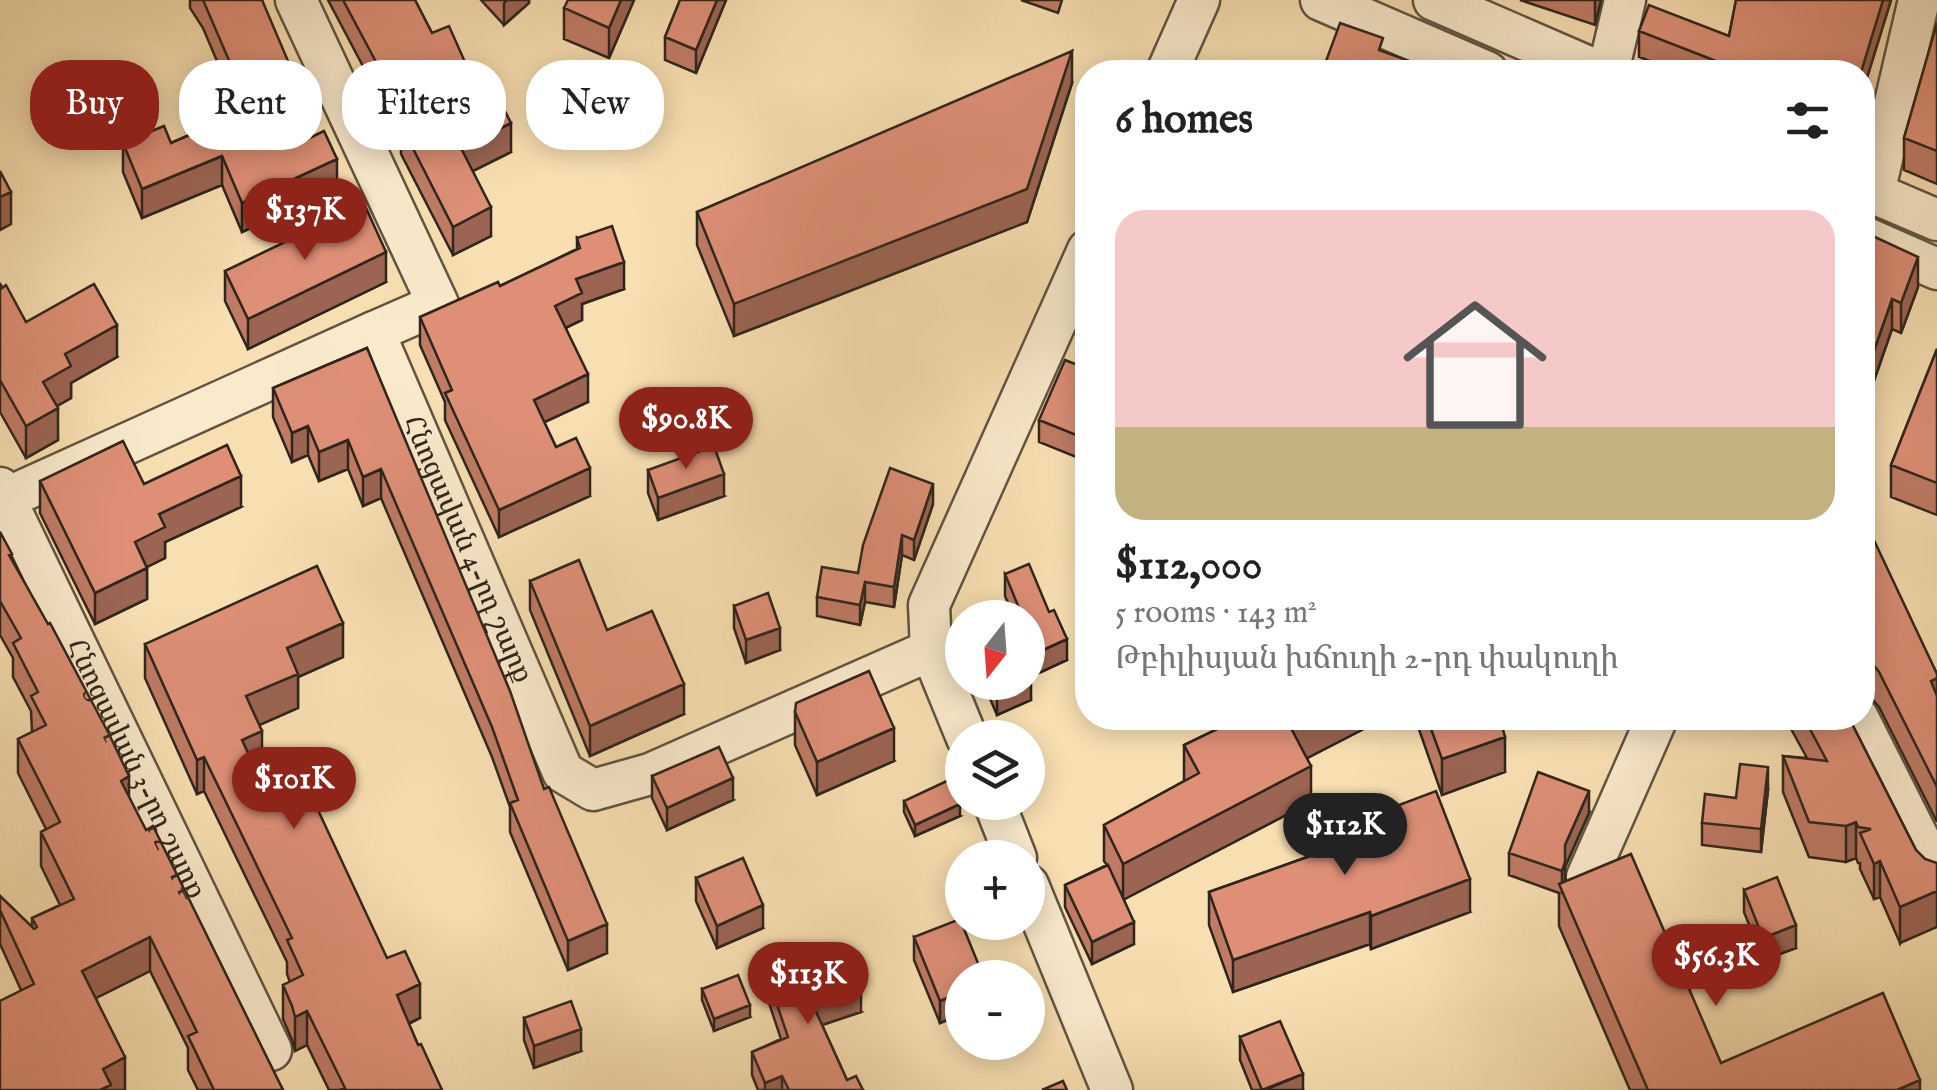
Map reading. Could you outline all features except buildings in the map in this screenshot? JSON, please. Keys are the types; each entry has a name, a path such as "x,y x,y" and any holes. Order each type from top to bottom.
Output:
{"street":[{"path":"2,496 438,304 296,0"},
{"path":"1172,60 1199,0"},
{"path":"1321,0 1459,60"},
{"path":"1434,0 1572,60"},
{"path":"1611,60 1624,0"},
{"path":"1875,164 1919,0"},
{"path":"1875,193 1937,220"},
{"path":"1875,242 1937,269"},
{"path":"960,720 931,650 929,604 1075,279"},
{"name":"Հնոցավան 4-րդ շարք","path":"374,332 563,772 593,790 650,774 931,650"},
{"name":"Հնոցավան 3-րդ շարք","path":"2,496 271,1050"},
{"path":"1587,877 1651,730"},
{"path":"1864,730 1937,875"},
{"path":"1045,926 1112,1090"}]}
